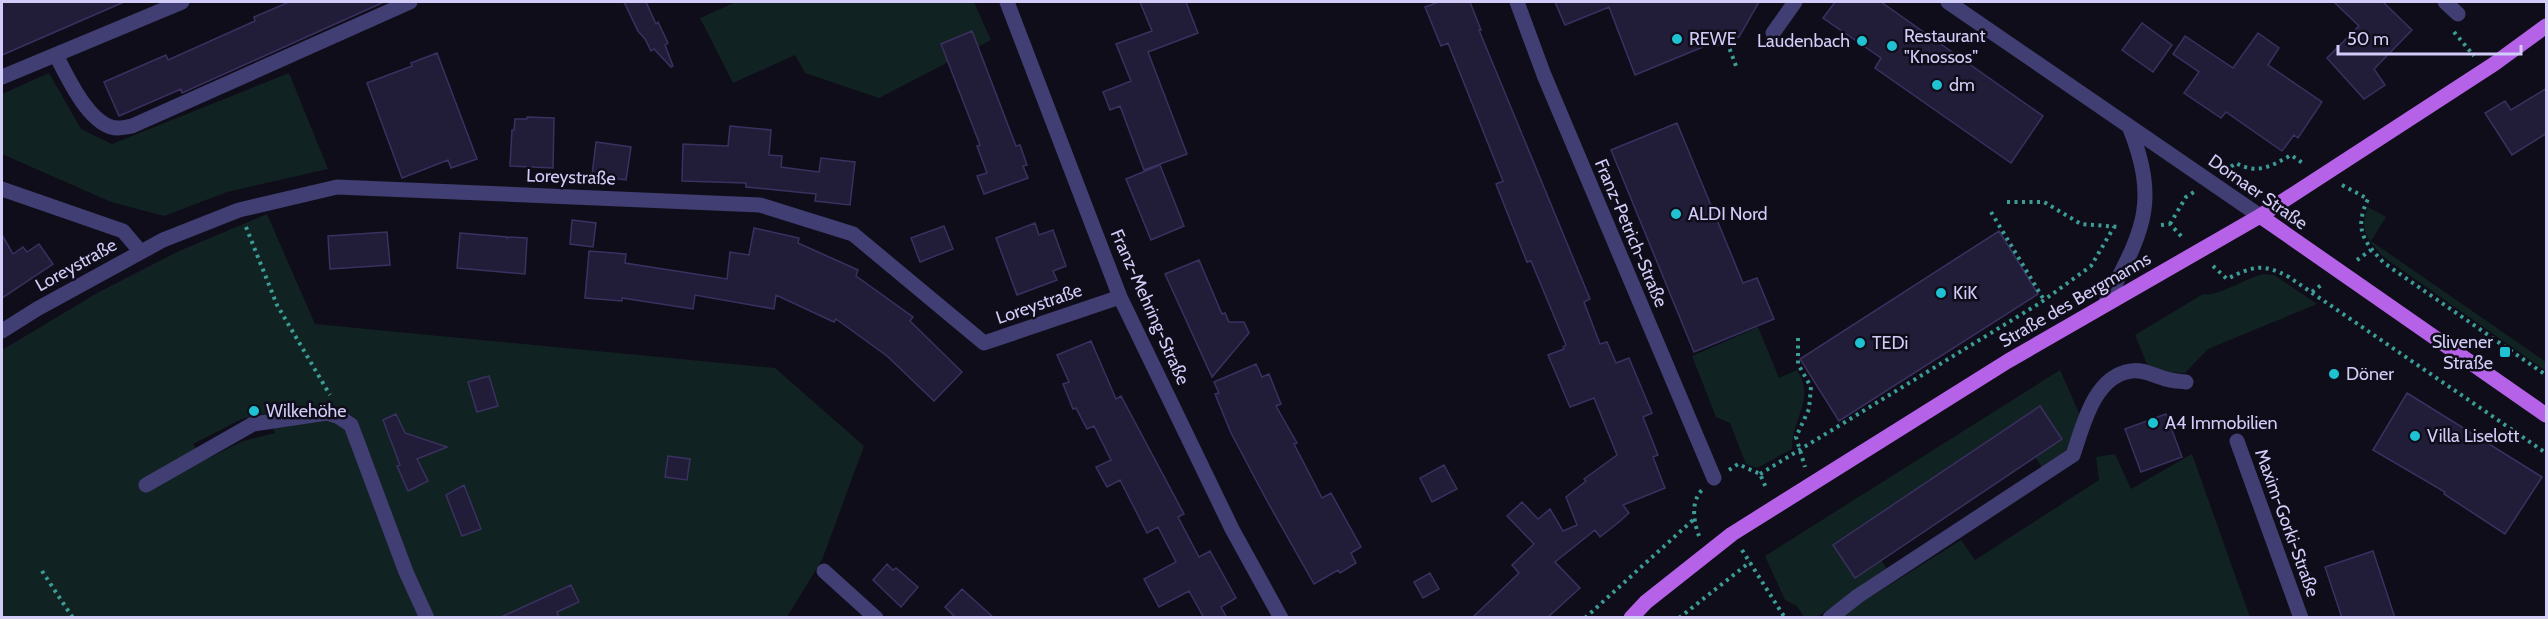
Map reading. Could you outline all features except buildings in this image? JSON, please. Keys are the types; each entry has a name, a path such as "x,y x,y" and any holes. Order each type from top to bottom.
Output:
{"main road":[{"name":"Straße des Bergmanns","path":"1631,618 1646,602 1732,534 2105,304 2260,216 2486,70 2547,26"},
{"name":"Dornaer Straße","path":"2260,216 2547,415"}],"street":[{"path":"2,77 182,2"},
{"path":"56,55 80,101 101,121 116,129 132,126 410,2"},
{"name":"Franz-Mehring-Straße","path":"1006,2 1120,297 1232,529 1281,618"},
{"name":"Franz-Petrich-Straße","path":"1517,2 1544,75 1713,478"},
{"path":"1773,33 1795,2"},
{"name":"Dornaer Straße","path":"1948,2 2260,216"},
{"path":"2445,2 2458,14"},
{"path":"2105,304 2142,226 2146,200 2145,175 2129,126"},
{"name":"Loreystraße","path":"2,331 163,240 239,210 337,187 760,205 853,234 984,343 1120,297"},
{"path":"2,189 123,231 140,251"},
{"path":"1830,618 1858,596 2073,455 2084,422 2105,383 2130,371 2149,372 2163,378 2186,382"},
{"path":"146,485 253,424 327,413 339,417 351,425 406,572 427,618"},
{"name":"Maxim-Gorki-Straße","path":"2237,441 2301,618"},
{"path":"824,571 876,618"}],"path":[{"path":"2458,14 2452,30 2486,70"},
{"path":"1727,42 1736,66"},
{"path":"2236,163 2250,170 2258,170 2291,156"},
{"path":"2007,202 2044,202 2081,224 2114,227 2170,224 2186,197"},
{"path":"2368,199 2362,211 2361,230 2371,250 2384,263 2547,375"},
{"path":"239,210 277,305 331,396"},
{"path":"1991,212 2044,300"},
{"path":"1760,474 2044,300 2091,266 2114,227"},
{"path":"2227,279 2258,267 2273,268 2289,276 2547,453"},
{"path":"1798,338 1798,364 1811,387 1809,409 1796,437 1810,484"},
{"path":"1585,618 1693,520"},
{"path":"1732,534 1785,618"},
{"path":"1679,618 1750,562"},
{"path":"42,571 73,618"}],"shaded area":[{"path":"736,2 974,2 991,40 879,98 805,73 795,55 733,83 700,18"},
{"path":"49,73 81,129 112,144 289,73 328,169 227,192 164,216 111,202 2,154 2,94"},
{"path":"2368,207 2386,217 2371,241 2546,362 2546,371 2382,256 2372,244 2366,234 2364,223"},
{"path":"267,214 315,324 775,368 864,446 822,560 787,617 2,617 2,350 99,292 179,251","holes":["268,413 275,433 243,441 205,460 193,444 242,419"]},
{"path":"2264,274 2274,275 2317,304 2208,349 2185,373 2150,371 2135,335 2203,294 2217,293"},
{"path":"1758,327 1779,378 1797,370 1802,381 1804,400 1792,449 1757,468 1746,464 1730,423 1716,417 1692,356"},
{"path":"2060,370 2083,422 2073,455 2046,473 2035,457 2040,406 1833,544 1881,560 1887,569 1817,617 1804,617 1797,606 1785,600 1765,556"},
{"path":"2115,454 2131,489 2192,454 2250,617 1837,618 1961,540 1975,560 2099,480 2096,457"}],"place":[{"name":"REWE","path":"1677,39"},
{"name":"Laudenbach","path":"1862,41"},
{"name":"Restaurant \"Knossos\"","path":"1892,46"},
{"name":"dm","path":"1937,85"},
{"name":"ALDI Nord","path":"1676,214"},
{"name":"KiK","path":"1941,293"},
{"name":"TEDi","path":"1860,343"},
{"name":"Slivener Straße","path":"2505,352"},
{"name":"Döner","path":"2334,374"},
{"name":"Wilkehöhe","path":"254,411"},
{"name":"A4 Immobilien","path":"2153,423"},
{"name":"Villa Liselott","path":"2415,436"}]}
